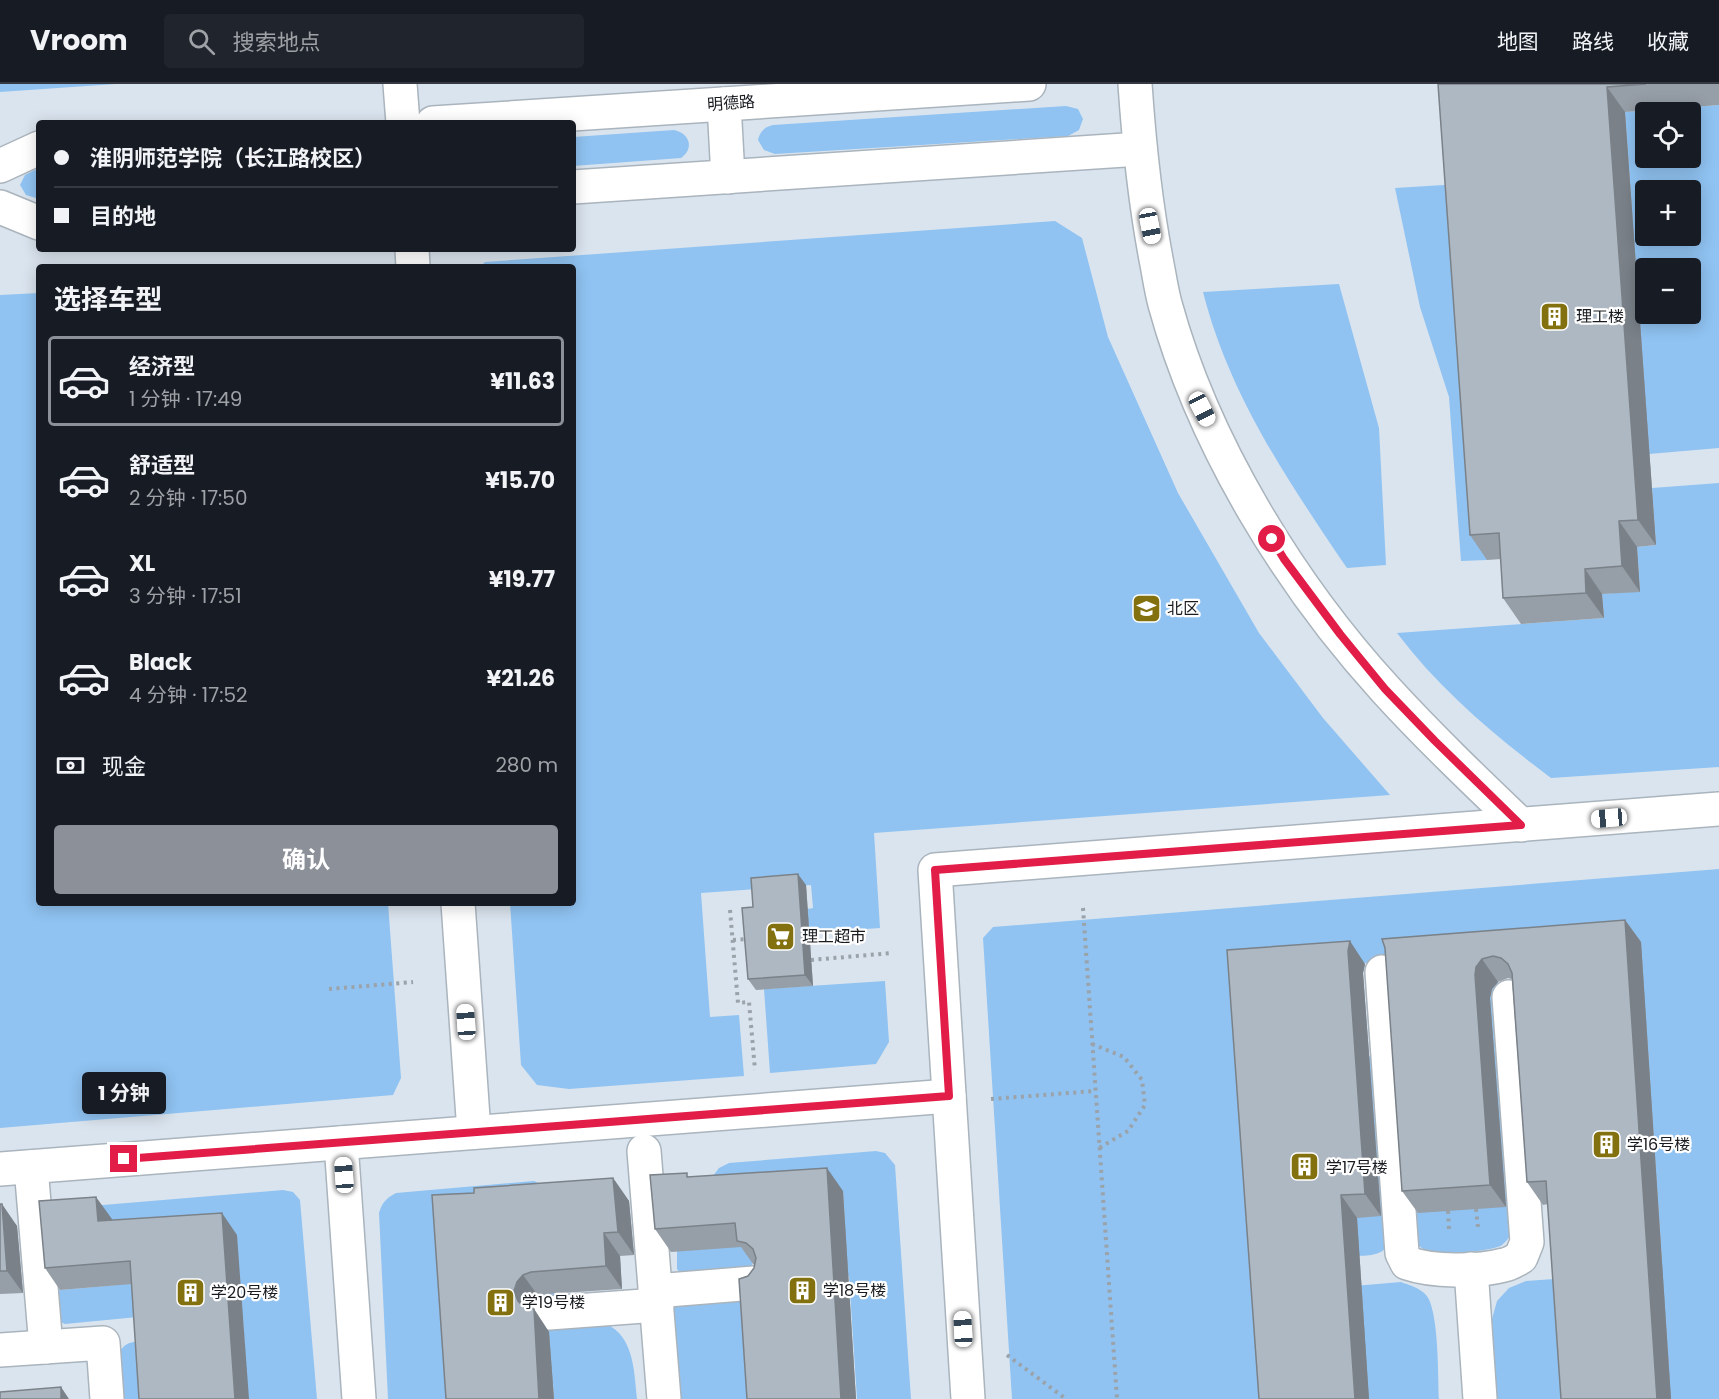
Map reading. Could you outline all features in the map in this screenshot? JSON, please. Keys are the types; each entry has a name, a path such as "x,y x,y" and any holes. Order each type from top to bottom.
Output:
{"lane":[{"path":"400,84 403,120"},
{"name":"明德路","path":"479,120 1029,84"},
{"path":"1135,84 1140,149 1150,226 1165,303 1194,392 1237,478 1284,559 1347,643 1385,689 1521,825"},
{"path":"724,104 728,177"},
{"path":"0,166 36,149"},
{"path":"576,187 1140,149"},
{"path":"0,207 36,222"},
{"path":"968,1399 965,1098 935,870 1719,809"},
{"path":"458,906 474,1132"},
{"path":"1382,972 1402,1253 1407,1263 1418,1267 1471,1269 1506,1265 1521,1257 1527,1242 1509,998"},
{"path":"46,1347 15,1168 474,1132 965,1098"},
{"path":"341,1143 359,1399"},
{"path":"644,1151 664,1399"},
{"path":"1471,1269 1480,1399"},
{"path":"549,1313 754,1283"},
{"path":"0,1350 103,1343 107,1399"}],"path":[{"path":"1083,908 1116,1399"},
{"path":"730,910 738,1003 749,1002 755,1071"},
{"path":"733,940 752,939"},
{"path":"811,960 892,953"},
{"path":"329,989 413,982"},
{"path":"1092,1044 1124,1057 1142,1080 1145,1105 1128,1131 1099,1148"},
{"path":"965,1098 1095,1092"},
{"path":"1005,1354 1066,1399"}],"shaded area":[{"path":"0,84 116,84 0,92"},
{"path":"1719,105 1719,448 1649,454 1640,324 1701,324 1701,258 1635,258 1625,112 1635,111 1635,168 1701,168 1701,106"},
{"path":"1066,106 1078,109 1083,119 1079,130 1068,136 775,154 764,150 758,140 763,130 773,125"},
{"path":"674,130 683,134 689,146 681,158 576,166 576,137"},
{"path":"36,170 36,198 26,195 20,185 25,175"},
{"path":"1460,184 1487,560 1461,561 1449,397 1420,307 1395,188"},
{"path":"1055,221 1082,238 1108,337 1178,493 1259,633 1323,718 1390,795 874,833 880,928 809,933 807,909 813,908 811,885 701,893 710,1017 739,1015 744,1076 569,1089 537,1085 521,1065 510,906 576,906 576,264 483,264 485,262"},
{"path":"1339,284 1379,428 1386,565 1347,568 1340,558 1278,463 1243,398 1227,364 1203,292"},
{"path":"36,293 36,906 388,906 401,1078 393,1095 0,1128 0,295"},
{"path":"1719,483 1719,767 1551,778 1469,711 1431,674 1397,633 1604,618 1602,594 1640,591 1637,547 1656,545 1652,488"},
{"path":"1719,869 1719,1399 1664,1399 1669,1372 1665,1314 1655,1263 1662,1262 1652,1113 1641,1065 1649,1064 1640,942 1496,954 1516,1226 1502,1245 1465,1252 1434,1252 1425,1250 1416,1244 1391,961 1316,967 1273,1399 1012,1399 983,938 993,927"},
{"path":"885,981 889,1042 876,1064 770,1073 764,989"},
{"path":"1369,1056 1377,1063 1391,1242 1377,1254 1359,1256 1347,1088"},
{"path":"876,1151 885,1153 895,1165 911,1399 857,1399 849,1276 840,1276 845,1223 843,1191 748,1197 753,1273 681,1274 677,1269 677,1251 719,1168 729,1163"},
{"path":"534,1181 545,1186 555,1206 561,1297 549,1308 548,1296 539,1297 536,1244 460,1399 388,1399 379,1213 383,1204 396,1193"},
{"path":"283,1190 293,1192 300,1200 317,1399 240,1399 245,1352 243,1320 148,1316 65,1324 51,1318 49,1291 117,1285 55,1209"},
{"path":"1568,1278 1576,1399 1496,1399 1492,1319 1497,1301 1509,1288 1526,1281"},
{"path":"1401,1282 1421,1290 1430,1303 1436,1328 1439,1399 1362,1399 1354,1286"},
{"path":"755,1296 762,1399 678,1399 671,1310 673,1305"},
{"path":"600,1322 620,1334 626,1343 633,1364 637,1399 554,1399 553,1383 545,1383 541,1329"},
{"path":"150,1341 153,1399 123,1399 120,1353 132,1342"}],"building":[{"name":"理工楼","path":"1438,84 1646,84 1607,87 1638,520 1619,521 1622,566 1585,569 1586,593 1503,598 1499,533 1470,535"},
{"name":"理工超市","path":"798,874 805,975 748,979 742,908 753,907 751,878"},
{"path":"1625,920 1657,1399 1561,1399 1546,1181 1527,1182 1512,973 1508,964 1501,958 1493,956 1482,959 1476,967 1475,975 1490,1185 1402,1191 1385,948 1382,939"},
{"name":"学17号楼","path":"1350,941 1348,951 1365,1194 1341,1195 1355,1399 1259,1399 1227,950"},
{"name":"学18号楼","path":"827,1168 841,1399 747,1399 739,1279 748,1276 754,1268 756,1258 753,1249 746,1243 737,1241 735,1223 655,1229 650,1175 687,1173 687,1177"},
{"path":"613,1178 618,1232 604,1233 606,1266 531,1272 523,1275 517,1282 514,1291 518,1301 524,1307 534,1309 539,1399 446,1399 432,1195 474,1193 474,1188"},
{"path":"96,1197 98,1221 222,1213 235,1399 139,1399 130,1261 45,1268 39,1201"},
{"path":"0,1204 2,1204 7,1271 0,1271"},
{"path":"61,1387 61,1399 0,1399 0,1392"}],"place":[{"name":"理工楼","path":"1555,316"},
{"name":"北区","path":"1146,608"},
{"name":"理工超市","path":"781,936"},
{"name":"学16号楼","path":"1606,1144"},
{"name":"学17号楼","path":"1305,1167"},
{"name":"学18号楼","path":"802,1290"},
{"name":"学20号楼","path":"190,1292"},
{"name":"学19号楼","path":"501,1302"}],"route":[{"path":"124,1159 949,1096 935,870 1521,825 1385,689 1340,634 1284,559 1272,539"}]}
